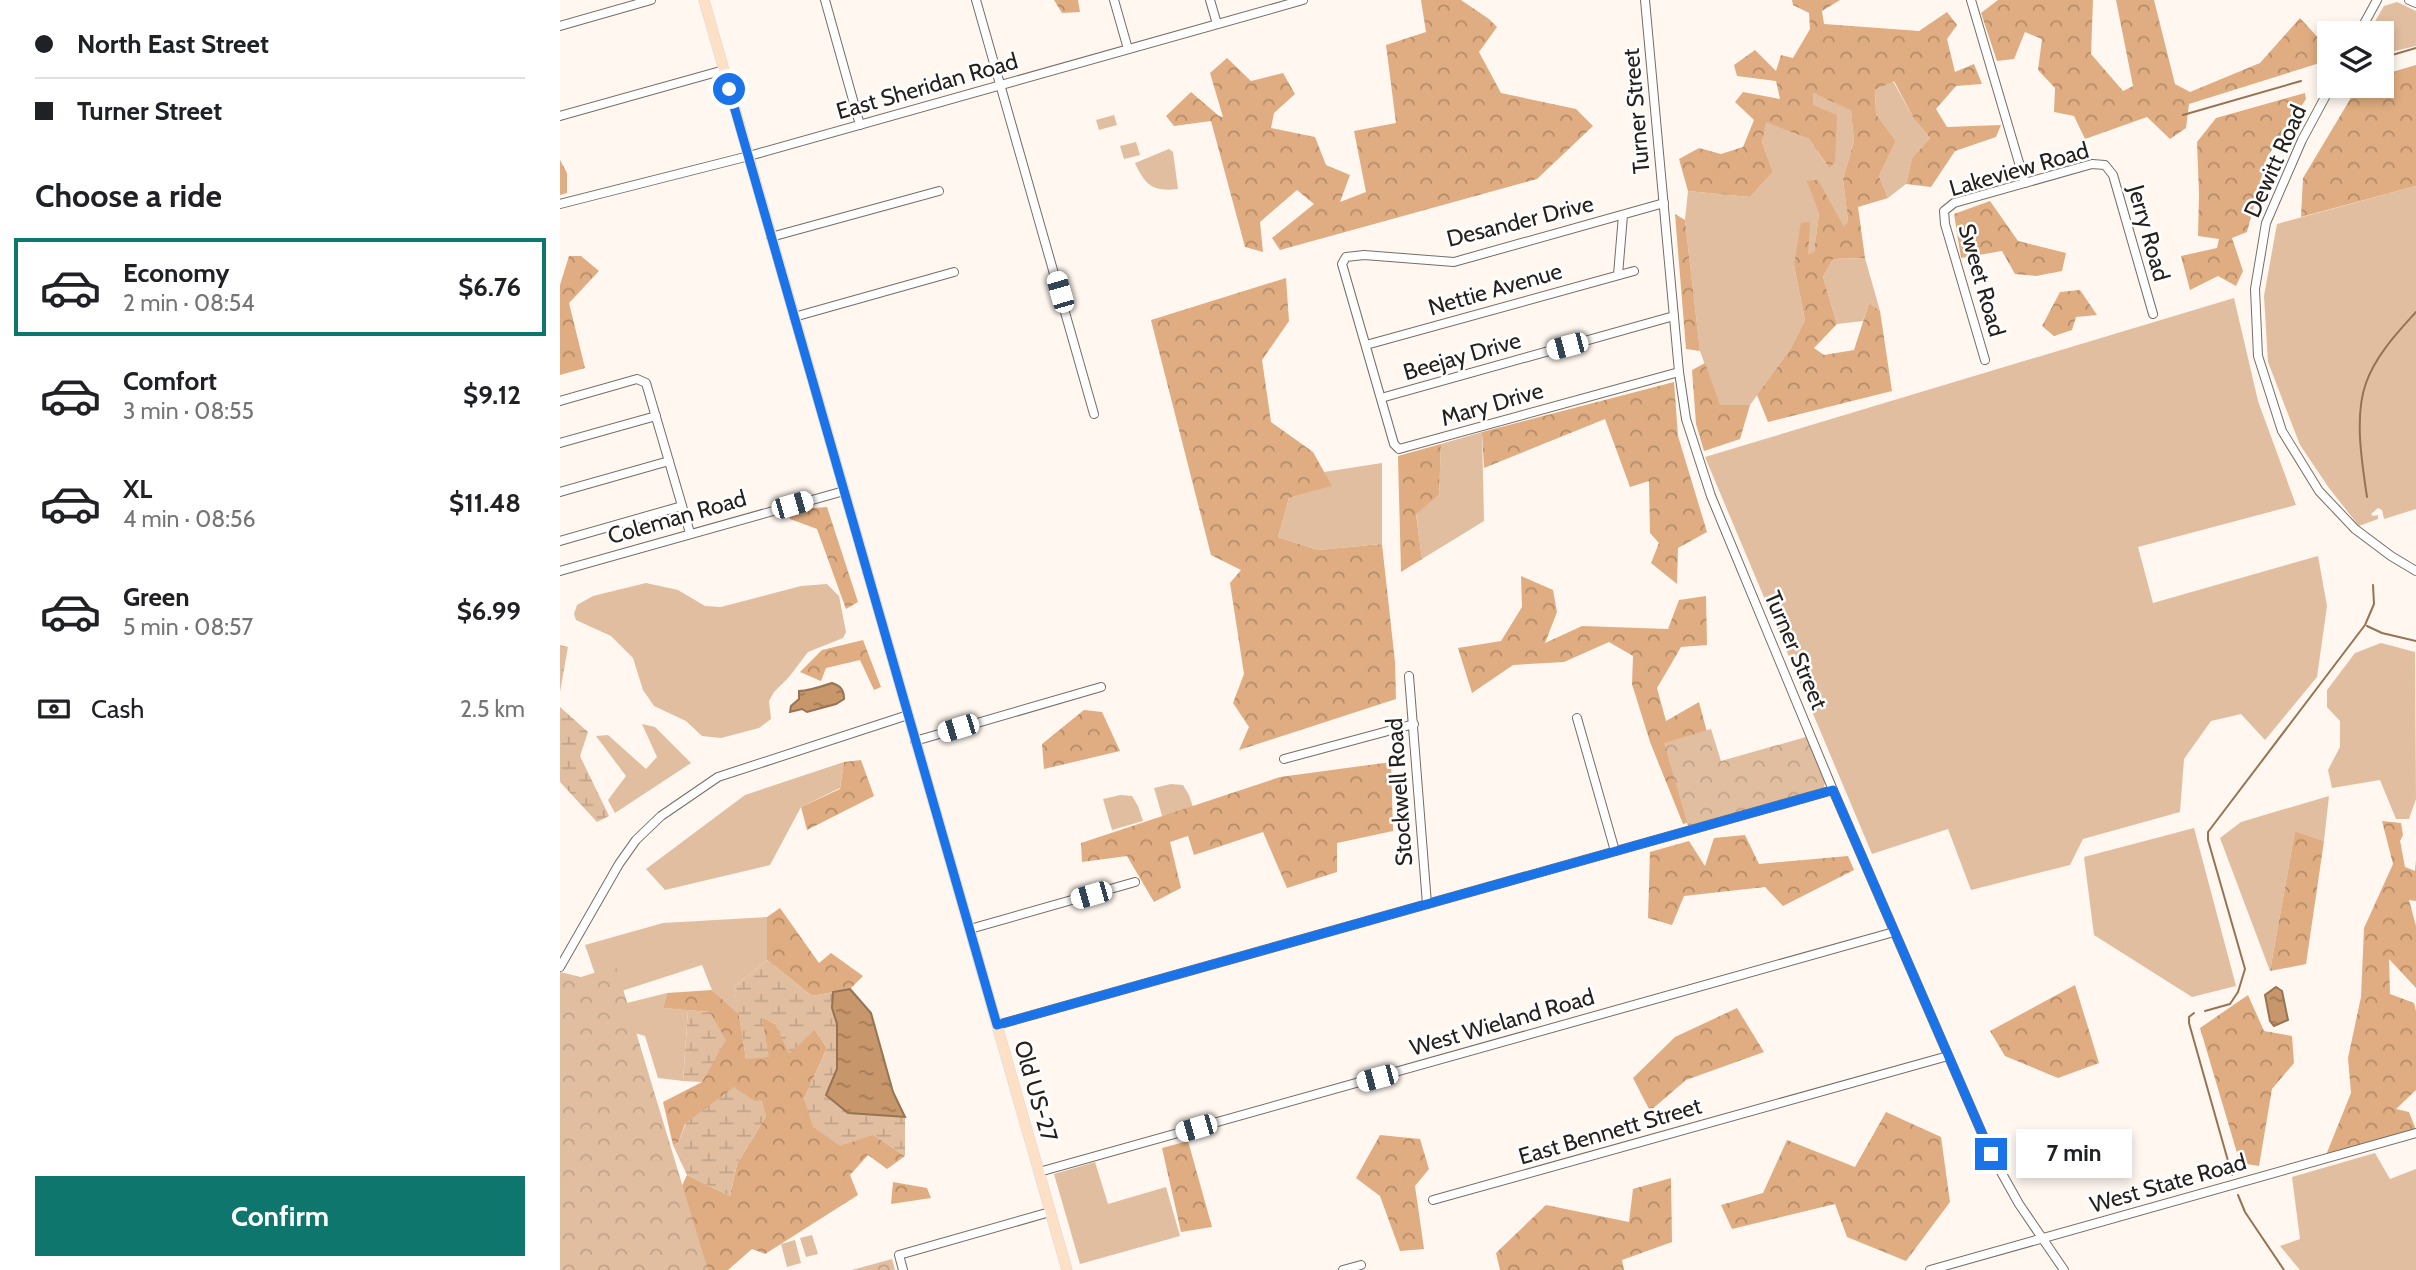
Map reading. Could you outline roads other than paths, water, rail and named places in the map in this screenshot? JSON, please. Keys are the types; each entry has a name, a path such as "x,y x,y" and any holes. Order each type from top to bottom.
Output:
{"main road":[{"name":"Old US-27","path":"704,0 1067,1270"}],"street":[{"path":"560,26 651,0"},
{"path":"825,0 860,125"},
{"path":"976,0 1094,415"},
{"path":"1114,0 1128,49"},
{"path":"1210,0 1217,24"},
{"name":"East Sheridan Road","path":"560,204 748,156 1303,0"},
{"name":"Turner Street","path":"1646,0 1679,372 1686,419 1711,496 1833,790 1994,1161 2019,1204 2064,1270"},
{"path":"1971,0 2025,183"},
{"path":"2366,21 2377,0"},
{"path":"2409,0 2416,3"},
{"path":"560,117 724,70"},
{"name":"Dewitt Road","path":"2325,98 2302,140 2266,223 2255,289 2258,356 2282,431 2319,491 2355,529 2416,571"},
{"name":"Lakeview Road","path":"1944,211 1954,203 2092,164 2105,165"},
{"name":"Jerry Road","path":"2105,165 2113,176 2153,314"},
{"path":"771,237 939,191"},
{"name":"Desander Drive","path":"1366,345 1342,264 1346,257 1364,255 1454,262 1664,203"},
{"name":"Sweet Road","path":"1944,211 1945,224 1985,360"},
{"path":"1618,275 1623,215"},
{"name":"Nettie Avenue","path":"1366,345 1634,271"},
{"path":"794,317 954,272"},
{"name":"Beejay Drive","path":"1381,398 1674,316"},
{"path":"1366,345 1381,398"},
{"name":"Mary Drive","path":"1381,398 1396,448 1402,449 1679,372"},
{"path":"560,401 637,379 646,383 690,533"},
{"path":"560,443 656,416"},
{"path":"560,492 669,461"},
{"name":"Coleman Road","path":"560,570 844,491"},
{"path":"560,541 682,506"},
{"name":"Stockwell Road","path":"1409,676 1427,904"},
{"path":"915,741 1101,687"},
{"path":"560,967 618,864 636,840 661,816 718,777 908,715"},
{"path":"1577,718 1615,851"},
{"path":"1284,759 1414,724"},
{"path":"997,1025 1833,790"},
{"path":"970,929 1135,882"},
{"name":"West Wieland Road","path":"1039,1172 1894,932"},
{"name":"East Bennett Street","path":"1433,1200 1948,1056"},
{"name":"West State Road","path":"1930,1270 2416,1133"},
{"path":"903,1270 899,1255 1050,1212"},
{"path":"1343,1270 1361,1265"}],"water":[{"path":"832,683 841,689 844,699 807,712 802,709 790,712 791,706 799,699 799,691"},
{"path":"2276,987 2282,991 2288,1020 2274,1026 2270,1021 2265,995"},
{"path":"850,989 871,1013 893,1092 905,1117 848,1113 826,1095 837,1069 837,1024 832,1008 833,992"}],"waterway":[{"path":"2394,54 2416,48"},
{"path":"2183,115 2301,81"},
{"path":"2367,497 2360,440 2362,396 2370,373 2381,354 2416,312"},
{"path":"2205,1011 2230,1004 2238,992 2245,969 2208,832 2365,625 2374,604 2373,585"},
{"path":"2367,626 2382,633 2416,641"},
{"path":"2194,1013 2189,1017 2189,1023 2232,1175"},
{"path":"2238,1195 2245,1212 2284,1270"}]}
